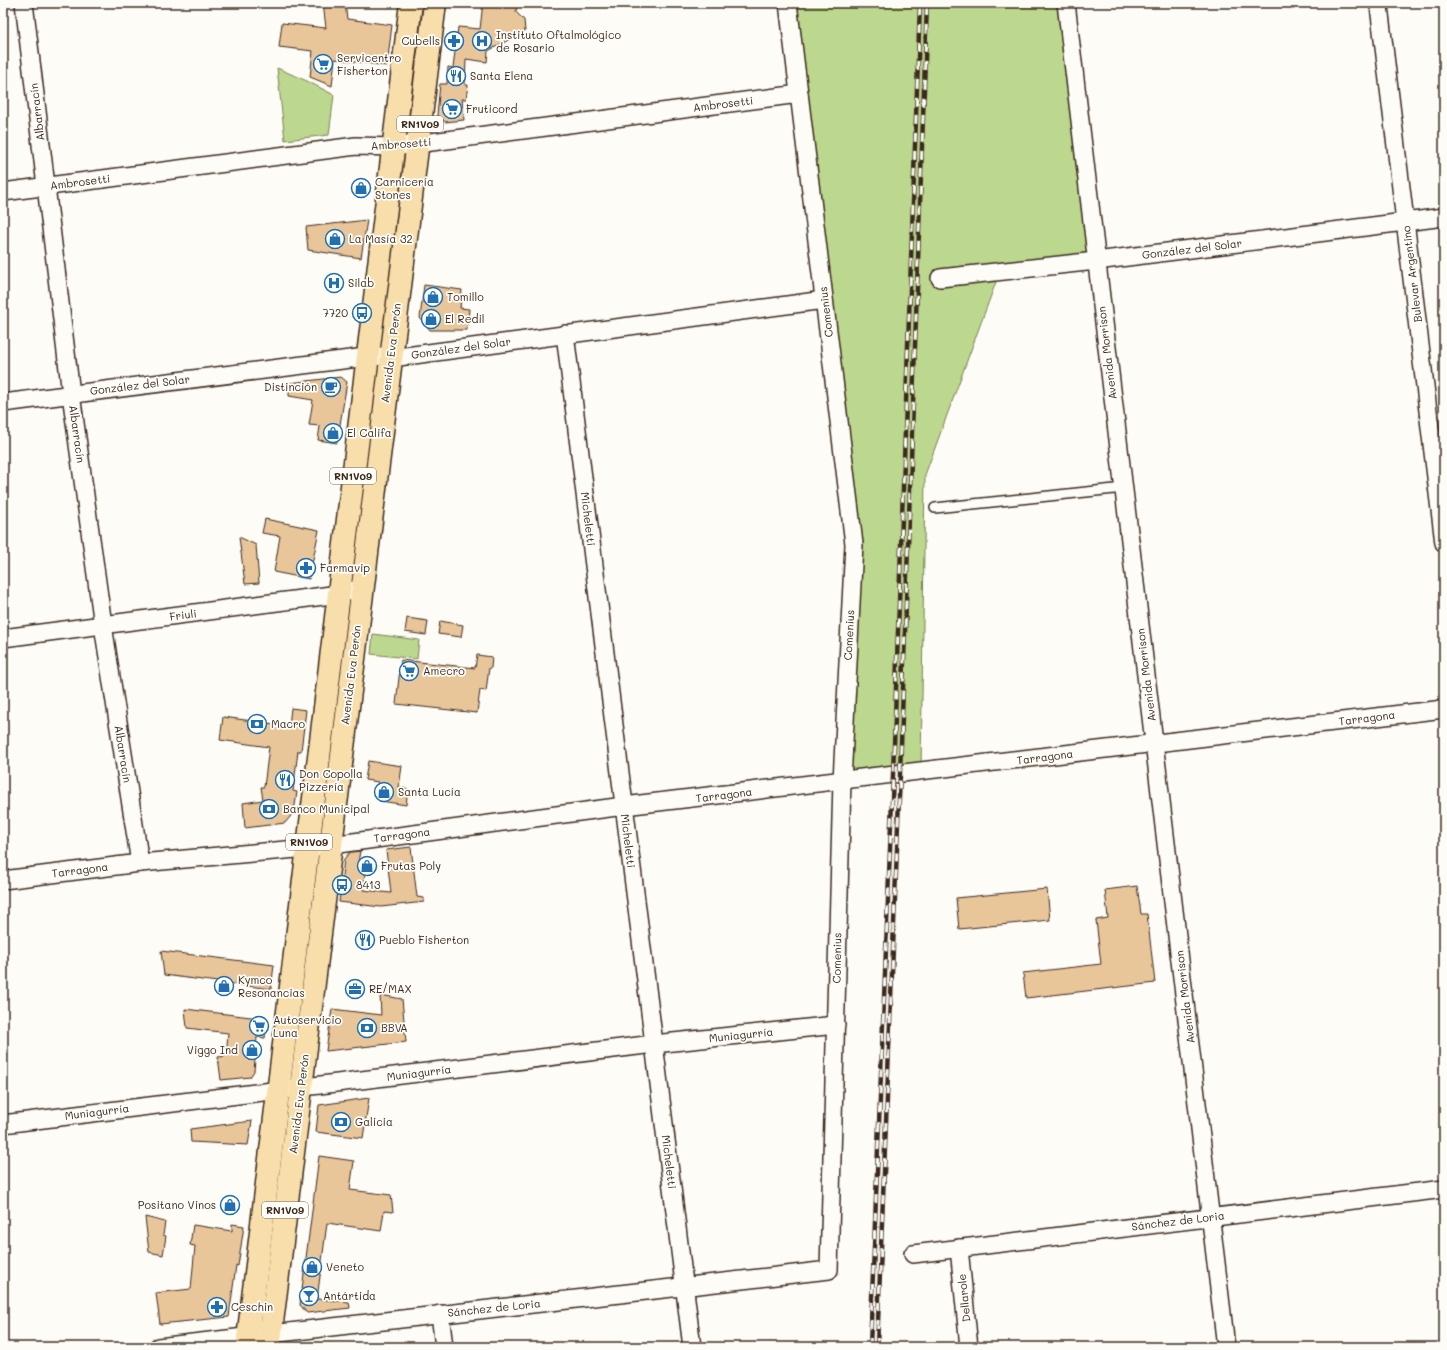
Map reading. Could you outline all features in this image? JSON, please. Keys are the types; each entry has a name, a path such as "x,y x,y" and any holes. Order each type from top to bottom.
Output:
{"main road":[{"name":"Avenida Eva Perón","path":"247,1342 339,594 366,357 373,317 411,3"},
{"name":"Avenida Eva Perón","path":"269,1340 435,3"}],"street":[{"name":"Albarracín","path":"24,3 71,394 103,625 140,863"},
{"name":"Comenius","path":"788,3 854,544 842,781 830,1270"},
{"name":"Avenida Morrison","path":"1066,3 1226,1347"},
{"name":"Bulevar Argentino","path":"1379,4 1444,543"},
{"name":"Ambrosetti","path":"3,192 356,146 393,147 799,94"},
{"name":"González del Solar","path":"940,278 1096,261 1444,217"},
{"name":"González del Solar","path":"3,403 366,357 380,356 390,358 824,300"},
{"name":"Micheletti","path":"565,334 692,1347"},
{"name":"Friuli","path":"3,638 339,594 362,588"},
{"name":"Tarragona","path":"3,880 140,863 308,848 624,806 1444,709"},
{"name":"Muniagurría","path":"3,1124 654,1044 836,1026"},
{"name":"Sánchez de Loria","path":"913,1254 1444,1189"},
{"name":"Dellarole","path":"959,1248 969,1347"},
{"name":"Sánchez de Loria","path":"158,1347 269,1340 440,1314 830,1270"},
{"path":"440,1314 444,1347"}],"lane":[{"path":"935,508 1124,488"}],"green space":[{"path":"788,3 1066,3 1096,261 1000,271 925,475 921,772 842,781 854,544"},
{"path":"277,68 334,95 329,135 285,140"},
{"path":"373,634 419,640 417,659 371,654"}],"building":[{"path":"323,3 345,3 347,19 392,25 387,66 335,59 332,86 310,77 313,51 279,47 282,23 326,28"},
{"path":"483,3 517,3 516,12 524,20 525,31 488,51 487,62 466,59 465,85 468,85 466,99 462,99 464,120 445,122 437,115 440,84 447,84 448,67 453,68 458,27 480,29"},
{"name":"La Masía 32","path":"367,220 361,258 308,250 306,227"},
{"path":"424,285 462,290 460,308 469,309 467,330 430,330 420,318"},
{"path":"341,377 347,382 337,443 318,440 320,426 309,425 313,400 289,396 289,383"},
{"path":"265,519 319,530 309,579 274,572 280,536 262,533"},
{"path":"239,537 256,545 259,583 245,584"},
{"path":"407,618 428,621 426,635 405,632"},
{"path":"440,621 463,625 461,637 438,634"},
{"path":"477,655 492,657 486,691 480,690 477,713 396,704 401,660 475,668"},
{"path":"291,708 306,710 301,751 298,751 293,791 297,792 294,812 285,823 245,828 243,803 263,800 261,787 264,787 269,747 220,740 223,717 289,726"},
{"path":"368,761 402,766 399,787 408,789 406,805 381,801 380,789 377,789 378,782 365,780"},
{"path":"411,847 417,897 424,898 424,902 381,907 339,902 344,859 350,852 360,851 358,863 366,864 363,890 391,893 386,850"},
{"path":"1137,886 1141,914 1147,914 1155,983 1026,998 1023,973 1101,964 1096,920 1108,918 1105,890"},
{"path":"1047,889 1050,920 959,929 956,898"},
{"path":"161,951 274,965 271,989 164,975"},
{"name":"BBVA","path":"380,995 402,999 406,1042 326,1051 332,1009 381,1015"},
{"path":"185,1009 267,1019 265,1038 257,1037 254,1071 250,1077 221,1080 218,1057 226,1056 228,1033 187,1028"},
{"name":"Galicia","path":"369,1098 363,1138 316,1132 319,1105"},
{"path":"252,1121 248,1145 191,1142 190,1129"},
{"path":"319,1156 354,1161 350,1190 391,1195 393,1212 384,1211 381,1231 327,1223 317,1299 349,1302 350,1308 307,1313 300,1305"},
{"path":"145,1217 165,1222 163,1235 166,1236 163,1255 149,1252"},
{"path":"232,1224 244,1226 238,1266 236,1265 229,1317 160,1324 156,1293 191,1289 195,1246 190,1245 193,1225 232,1231"}],"railway":[{"path":"870,1347 893,775 920,3"},
{"path":"877,1347 900,774 927,3"}],"place":[{"name":"Cubells","path":"454,41"},
{"name":"Instituto Oftalmológico de Rosario","path":"482,41"},
{"name":"Servicentro Fisherton","path":"323,64"},
{"name":"Santa Elena","path":"456,76"},
{"name":"Fruticord","path":"452,109"},
{"name":"Carnicería Stones","path":"361,188"},
{"name":"La Masía 32","path":"335,239"},
{"name":"Silab","path":"334,283"},
{"name":"Tomillo","path":"433,297"},
{"name":"7720","path":"362,313"},
{"name":"El Redil","path":"431,319"},
{"name":"Distinción","path":"331,387"},
{"name":"El Califa","path":"333,433"},
{"name":"Farmavip","path":"306,568"},
{"name":"Amecro","path":"409,671"},
{"name":"Macro","path":"257,724"},
{"name":"Don Copolla Pizzería","path":"285,780"},
{"name":"Santa Lucía","path":"384,792"},
{"name":"Banco Municipal","path":"269,809"},
{"name":"Frutas Poly","path":"367,866"},
{"name":"8413","path":"342,885"},
{"name":"Pueblo Fisherton","path":"365,940"},
{"name":"Kymco Resonancias","path":"224,986"},
{"name":"RE/MAX","path":"355,989"},
{"name":"Autoservicio Luna","path":"259,1026"},
{"name":"BBVA","path":"367,1028"},
{"name":"Viggo Ind","path":"252,1050"},
{"name":"Galicia","path":"341,1122"},
{"name":"Positano Vinos","path":"230,1205"},
{"name":"Veneto","path":"312,1267"},
{"name":"Antártida","path":"309,1296"},
{"name":"Ceschin","path":"217,1307"}]}
